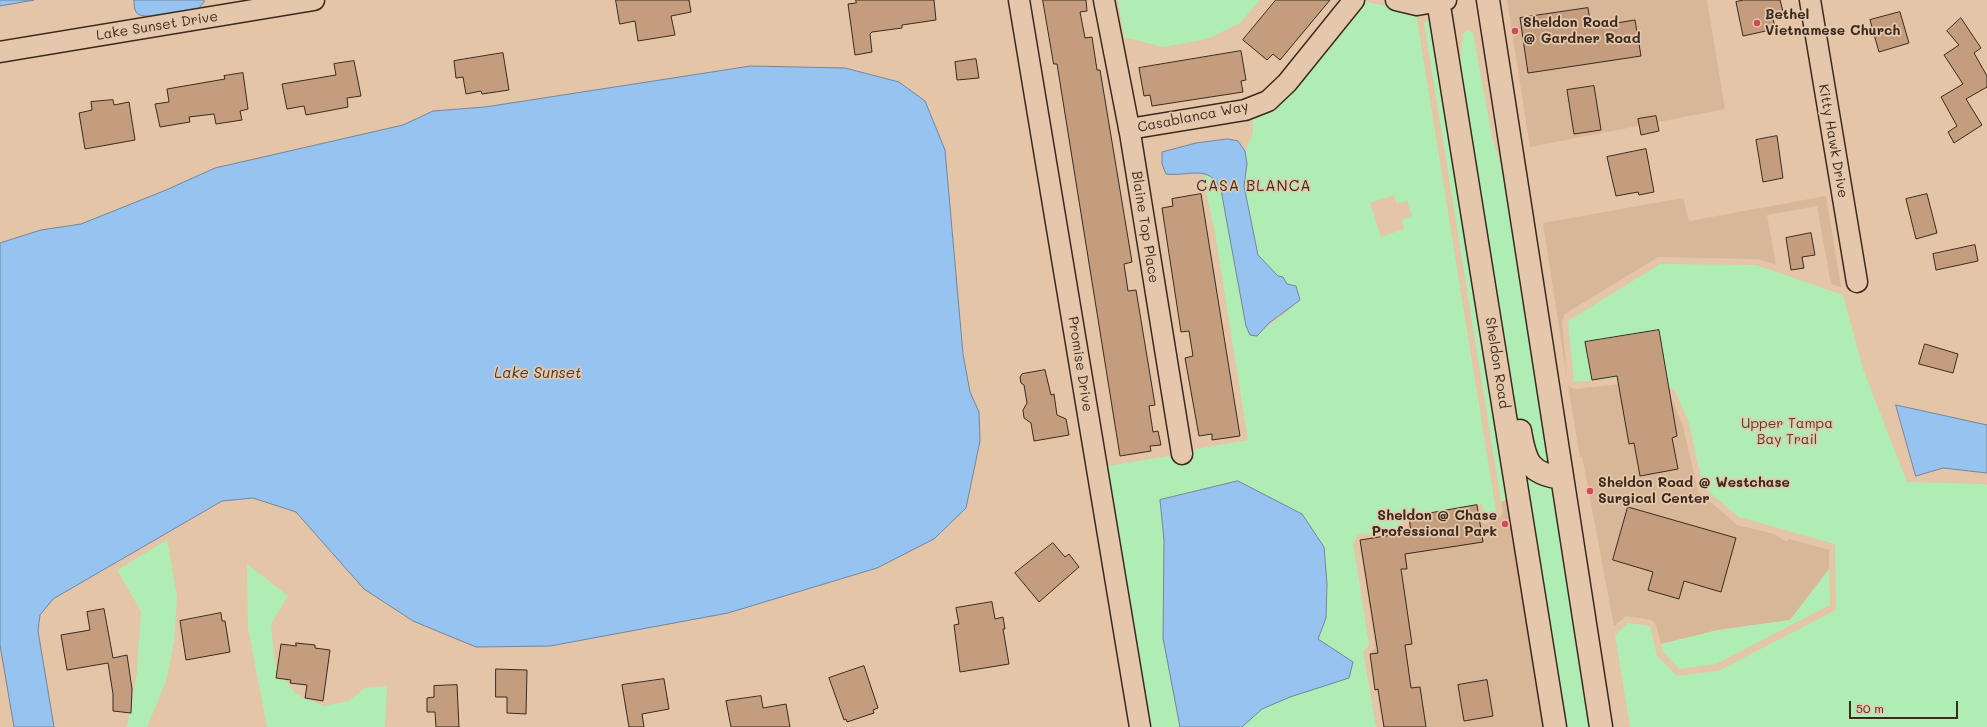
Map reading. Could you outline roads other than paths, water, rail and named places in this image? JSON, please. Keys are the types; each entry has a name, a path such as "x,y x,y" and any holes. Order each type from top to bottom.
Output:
{"main road":[{"name":"Sheldon Road","path":"1440,0 1479,256 1555,727"},
{"path":"1488,0 1601,727"},
{"path":"1479,256 1499,296 1524,452 1536,471 1547,476 1562,478"}],"street":[{"name":"Lake Sunset Drive","path":"0,52 314,0"},
{"name":"Promise Drive","path":"1019,0 1140,727"},
{"name":"Blaine Top Place","path":"1104,0 1129,129 1182,454"},
{"name":"Casablanca Way","path":"1129,129 1245,110 1268,101 1286,83 1354,0"},
{"path":"1396,0 1417,5 1440,0"},
{"name":"Kitty Hawk Drive","path":"1810,0 1857,282"}],"water":[{"path":"0,0 34,0 0,6"},
{"path":"134,0 204,0 204,2 198,9 165,15 146,16 140,15 136,12 134,8"},
{"name":"Lake Sunset","path":"751,66 845,68 899,82 925,101 945,150 963,354 970,392 979,412 980,441 966,508 934,539 877,568 728,613 550,646 476,647 413,621 364,589 296,512 253,498 222,501 53,599 40,615 38,631 54,727 14,727 0,645 0,243 41,230 81,224 166,190 215,168 403,125 433,111 485,107"},
{"path":"1228,139 1238,141 1245,151 1247,164 1244,186 1258,255 1278,276 1283,277 1287,284 1296,286 1300,300 1269,323 1257,336 1250,335 1246,326 1221,190 1211,177 1198,173 1166,174 1162,164 1162,152 1196,143"},
{"path":"1896,405 1987,425 1987,473 1943,468 1916,476"},
{"path":"1238,481 1302,514 1324,547 1327,584 1326,618 1318,639 1353,662 1349,678 1290,697 1262,709 1242,727 1180,727 1163,638 1164,540 1160,500"}],"place":[{"name":"Bethel Vietnamese Church","path":"1757,23"},
{"name":"Sheldon Road @ Gardner Road","path":"1515,31"},
{"name":"Sheldon Road @ Westchase Surgical Center","path":"1590,491"},
{"name":"Sheldon @ Chase Professional Park","path":"1505,524"}],"district":[{"name":"CASA BLANCA","path":"1254,186"}],"park label":[{"name":"Upper Tampa Bay Trail","path":"1787,432"}]}
